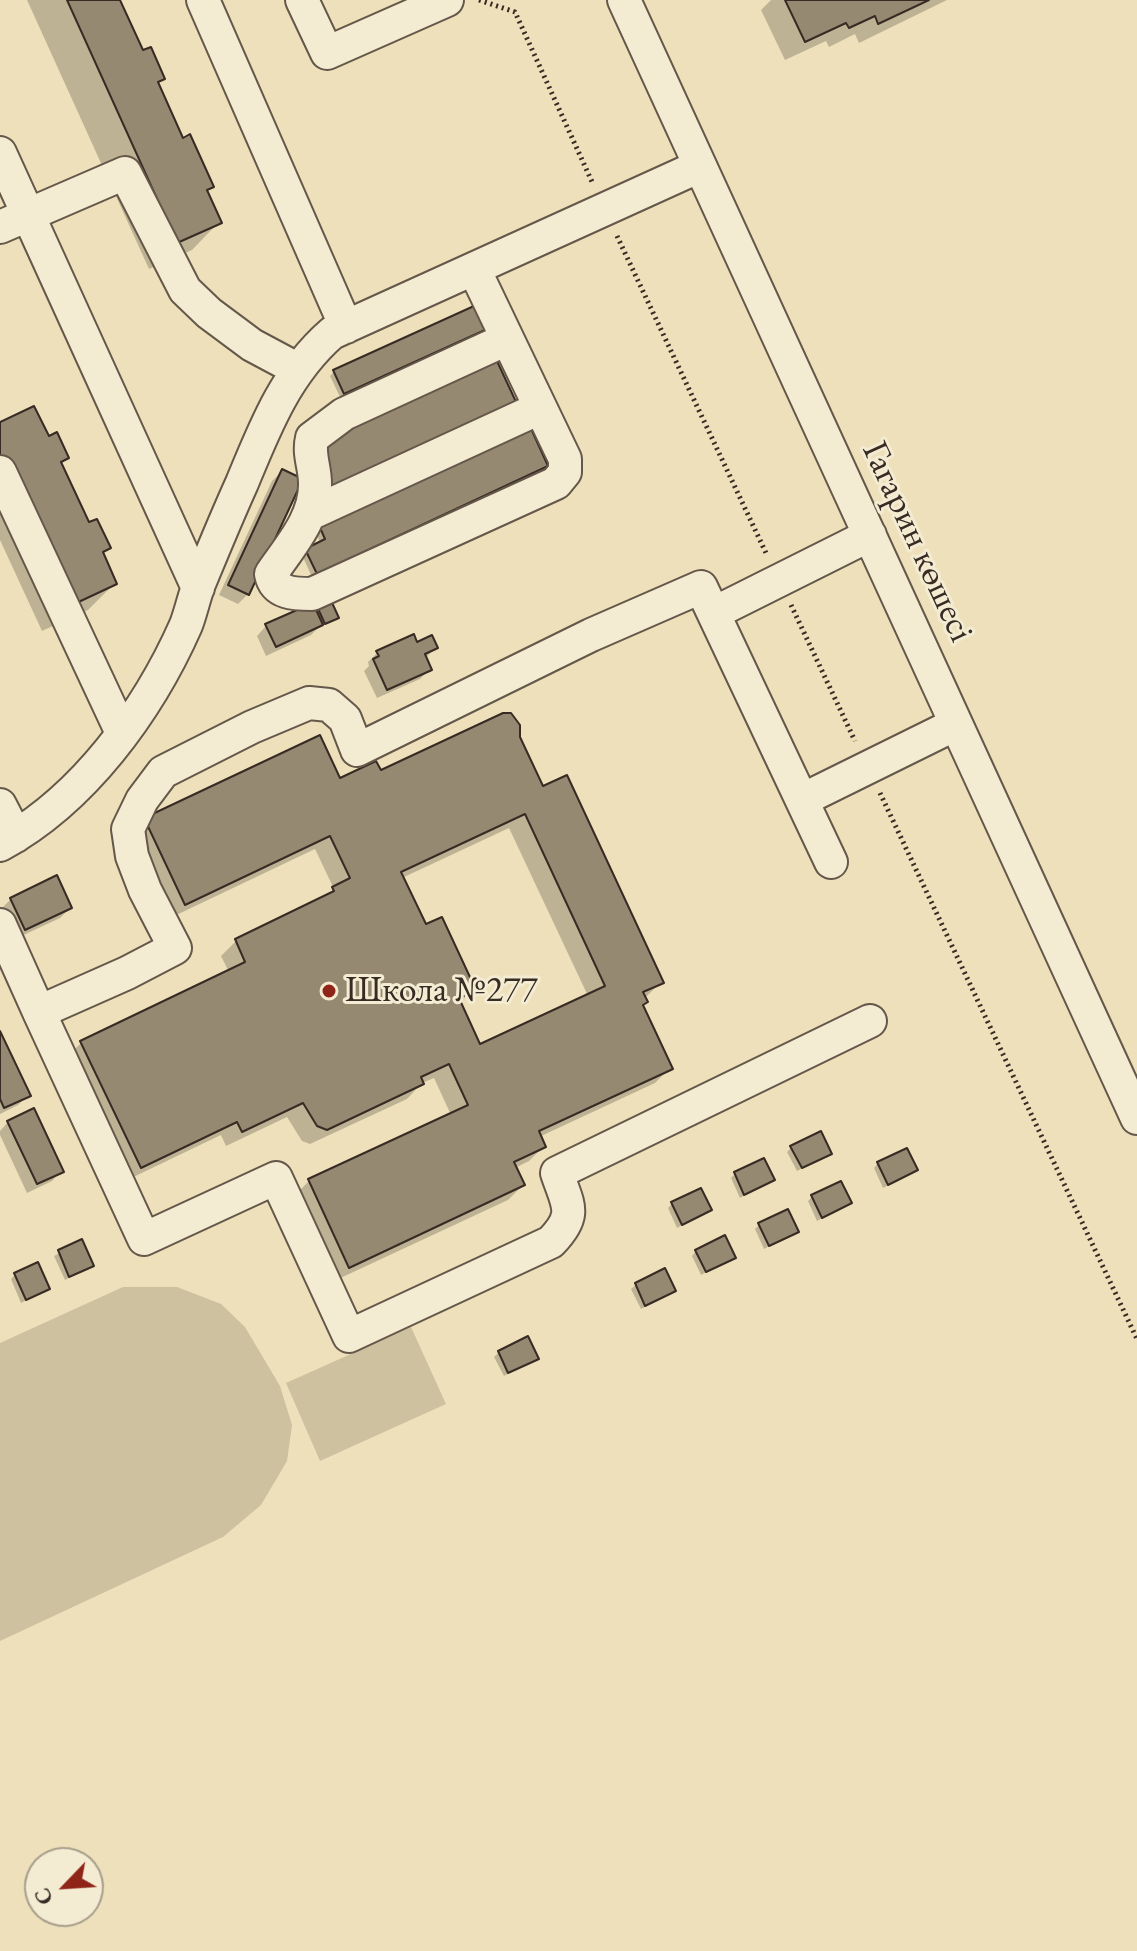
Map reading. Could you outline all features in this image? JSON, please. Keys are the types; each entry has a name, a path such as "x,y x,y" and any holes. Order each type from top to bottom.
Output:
{"street":[{"path":"203,0 346,327"},
{"path":"302,0 327,53 447,0"},
{"name":"Гагарин көшесі","path":"624,0 1137,1118"},
{"path":"0,153 14,221 198,588"},
{"path":"0,805 8,841 52,811 91,774 141,707 186,624 268,418 297,369 324,340 346,327 700,166"},
{"path":"14,221 125,173 185,290 209,313 252,345 297,369"},
{"path":"474,269 565,459 565,472 556,483 312,594 282,590 273,583 271,574 312,513 315,482 309,450 312,438 344,414 507,339"},
{"path":"312,513 540,408"},
{"path":"1,479 122,733"},
{"path":"714,613 870,535"},
{"path":"39,1012 175,948 140,879 132,856 128,829 142,800 163,772 252,727 309,703 329,705 345,719 357,750 591,635 701,587 831,862"},
{"path":"802,800 956,724"},
{"path":"0,925 144,1239 276,1178 349,1336 551,1242 565,1227 568,1211 557,1173 870,1021"}],"path":[{"path":"479,0 515,12 605,210 1137,1339"}],"shaded area":[{"path":"123,1287 177,1287 221,1304 245,1327 280,1386 292,1425 287,1461 261,1505 223,1537 0,1641 0,1343"},
{"path":"411,1327 446,1404 320,1461 286,1383"}],"building":[{"path":"67,0 120,0 143,50 151,47 165,79 158,82 183,138 190,134 214,187 207,190 222,223 177,243"},
{"path":"785,0 929,0 878,24 875,16 849,28 846,23 805,42"},
{"path":"474,306 485,330 344,394 333,370"},
{"path":"497,361 517,404 332,489 312,446"},
{"path":"34,406 49,436 57,432 69,458 61,462 89,522 97,519 111,548 103,552 117,584 70,606 0,455 0,422"},
{"path":"528,422 548,466 317,574 305,549 325,539 317,521"},
{"path":"282,469 303,479 249,595 228,585"},
{"path":"329,596 339,618 325,624 315,602"},
{"path":"313,603 323,625 276,647 265,624"},
{"path":"414,634 417,642 432,635 438,648 425,654 432,670 387,690 373,659 379,656 376,651"},
{"name":"Школа №277","path":"503,713 511,713 520,725 520,737 543,786 567,775 664,983 643,992 648,1002 643,1005 673,1069 539,1131 546,1147 514,1162 525,1185 349,1268 308,1179 468,1105 449,1064 421,1077 424,1084 327,1130 317,1126 303,1103 242,1132 237,1122 141,1168 80,1041 245,962 235,939 334,891 332,887 350,878 330,836 185,905 144,818 320,735 340,778 376,761 381,770","holes":["525,814 605,986 480,1044 459,998 476,990 442,917 426,924 401,872"]},
{"path":"57,875 72,908 25,930 10,898"},
{"path":"0,1031 31,1096 4,1108 0,1099"},
{"path":"34,1108 64,1172 37,1184 7,1121"},
{"path":"821,1131 832,1154 802,1168 790,1146"},
{"path":"907,1148 918,1170 888,1185 877,1162"},
{"path":"764,1158 775,1180 744,1195 734,1172"},
{"path":"841,1181 852,1203 822,1218 811,1195"},
{"path":"701,1188 712,1210 682,1225 671,1202"},
{"path":"788,1209 799,1232 769,1246 758,1223"},
{"path":"725,1235 736,1258 706,1272 695,1250"},
{"path":"82,1239 94,1266 69,1277 58,1250"},
{"path":"38,1262 50,1289 26,1300 14,1273"},
{"path":"665,1268 676,1291 645,1306 635,1283"},
{"path":"528,1336 539,1359 508,1373 498,1351"}],"place":[{"name":"Школа №277","path":"329,991"}]}
